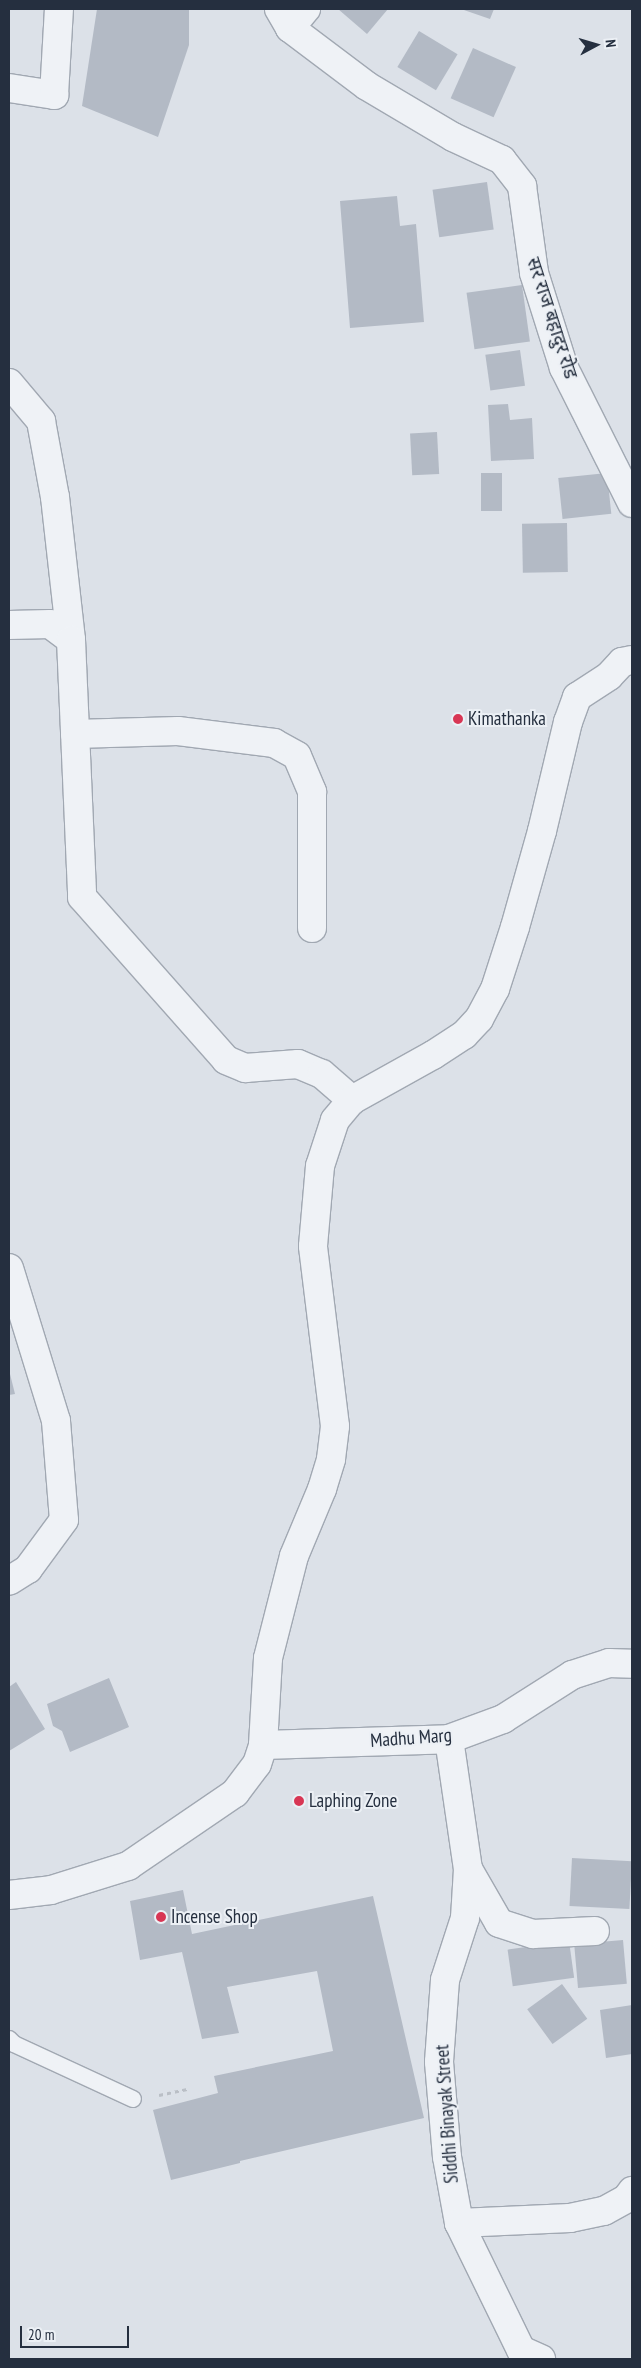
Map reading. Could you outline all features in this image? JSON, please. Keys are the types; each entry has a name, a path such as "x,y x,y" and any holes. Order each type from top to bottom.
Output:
{"street":[{"path":"9,88 54,95 59,9"},
{"name":"सर राज बहादुर रोड","path":"292,15 367,86 453,137 502,160 522,186 534,274 564,368 632,503"},
{"path":"9,384 41,421 55,497 71,640 82,897 226,1060 245,1068 298,1064 322,1074 352,1100"},
{"path":"9,625 50,624 71,640"},
{"path":"9,1895 51,1890 128,1866 235,1793 257,1764 263,1745 268,1658 294,1556 322,1489 331,1459 335,1426 312,1246 320,1166 336,1120 352,1100 433,1055 464,1035 479,1019 495,989 515,928 542,831 568,722 577,697 609,676 622,662 632,660"},
{"path":"75,734 178,731 274,743 297,756 312,792 312,928"},
{"path":"9,1268 56,1421 64,1520 28,1570 9,1581"},
{"name":"Madhu Marg","path":"263,1745 449,1739 503,1719 572,1675 610,1663 632,1664"},
{"name":"Siddhi Binayak Street","path":"449,1739 468,1869 465,1918 445,1980 439,2062 447,2157 459,2223 521,2350 541,2359"},
{"path":"468,1869 499,1923 533,1934 595,1931"},
{"path":"459,2223 570,2218 604,2211 631,2196"}],"lane":[{"path":"9,2039 14,2044 134,2100"}],"building":[{"path":"97,9 189,9 189,45 158,137 82,106"},
{"path":"338,9 388,9 367,34"},
{"path":"461,9 494,9 490,19"},
{"path":"419,31 458,54 436,90 397,67"},
{"path":"473,48 516,67 494,117 451,98"},
{"path":"487,182 494,230 439,237 433,190"},
{"path":"397,196 400,226 416,224 424,322 350,328 340,201"},
{"path":"522,285 530,341 474,349 467,293"},
{"path":"520,350 525,386 490,391 485,355"},
{"path":"508,404 510,420 532,418 534,459 491,461 488,405"},
{"path":"437,432 439,474 412,475 410,433"},
{"path":"481,473 502,473 502,511 481,511"},
{"path":"607,473 611,514 563,519 558,478"},
{"path":"567,523 568,572 523,573 522,524"},
{"path":"9,1370 15,1394 9,1395"},
{"path":"109,1678 129,1727 70,1752 62,1731 53,1726 47,1704"},
{"path":"16,1682 45,1729 9,1751 9,1687"},
{"path":"572,1858 632,1861 629,1909 569,1906"},
{"path":"183,1890 192,1934 373,1896 424,2118 240,2161 240,2163 171,2180 153,2110 218,2093 214,2076 333,2051 317,1971 227,1987 239,2033 202,2039 182,1952 140,1960 130,1901"},
{"path":"623,1940 627,1984 578,1988 574,1944"},
{"path":"569,1941 574,1978 513,1986 508,1950"},
{"path":"562,1984 587,2019 552,2044 527,2009"},
{"path":"632,2005 632,2054 606,2058 600,2010"}],"place":[{"name":"Kimathanka","path":"458,719"},
{"name":"Laphing Zone","path":"299,1801"},
{"name":"Incense Shop","path":"161,1917"}]}
